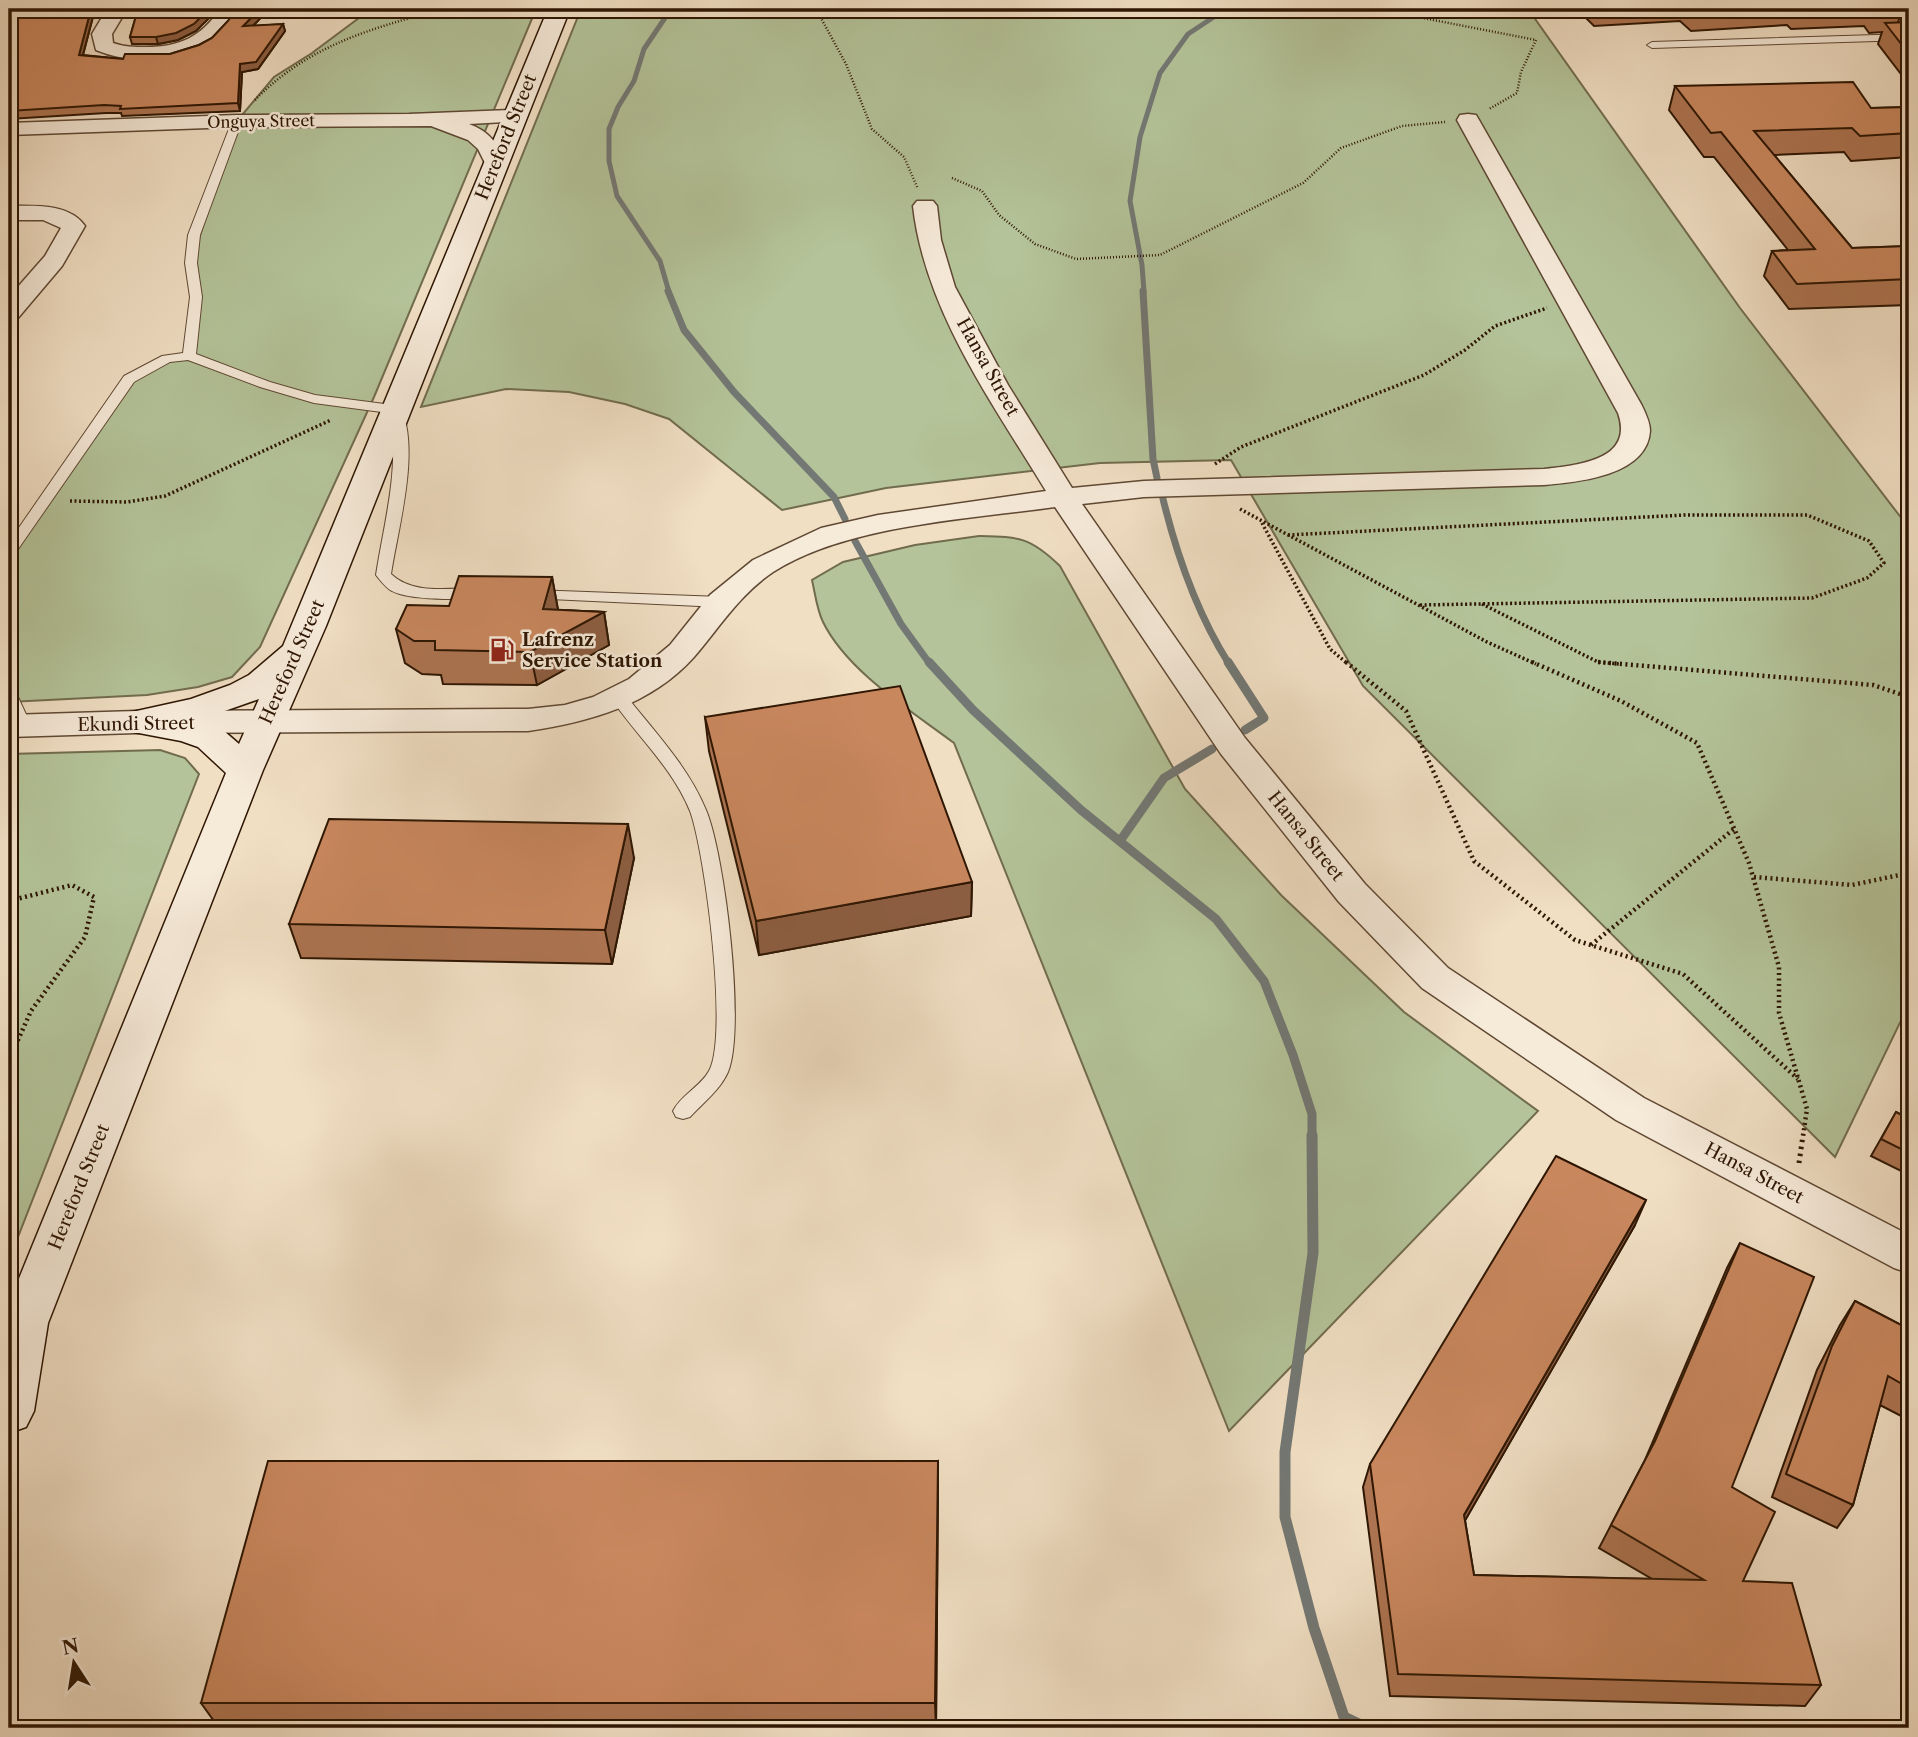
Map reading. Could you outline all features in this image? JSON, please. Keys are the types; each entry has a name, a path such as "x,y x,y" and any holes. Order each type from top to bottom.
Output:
{"main road":[{"name":"Hereford Street","path":"9,1411 18,1334 245,770 309,626 513,116 559,9"},
{"path":"136,723 184,714 231,697 262,681 285,664 309,626"},
{"path":"136,723 187,730 211,739 245,770"}],"street":[{"path":"117,9 102,34 103,46 118,53 163,54 192,48 210,37 230,9"},
{"name":"Onguya Street","path":"9,129 237,121 409,120 513,116"},
{"path":"409,120 471,132 482,139 496,164"},
{"name":"Ekundi Street","path":"16,725 528,720 566,715 604,704 640,686 681,652 721,602 763,566 831,534 878,524 1064,497 1193,487 1544,477 1583,473 1602,467 1632,445 1635,423 1628,404 1468,120"},
{"name":"Hansa Street","path":"925,206 929,240 943,287 995,384 1064,497 1233,746 1352,893 1435,978 1630,1109 1909,1255"},
{"path":"9,213 66,218 73,226 70,236 46,269 13,301"}],"lane":[{"path":"1652,45 1909,37"},
{"path":"189,356 196,297 191,263 194,234 237,121"},
{"path":"9,552 129,379 167,359 189,356 276,390 327,404 395,409 401,428 401,452 383,575 397,588 424,593 721,602"},
{"path":"9,695 16,725"},
{"path":"618,697 670,760 698,811 710,849 723,963 725,1029 719,1071 683,1111"}],"path":[{"path":"237,121 274,77 312,53 352,35 442,9"},
{"path":"752,9 771,14 820,17 1052,15"},
{"path":"816,9 846,64 872,129 904,157 925,206"},
{"path":"952,178 982,191 999,215 1035,244 1076,258 1160,255 1303,183 1341,148 1402,126 1468,120 1517,93 1521,72 1536,40 1377,9"},
{"path":"1568,297 1549,307 1495,326 1465,350 1424,374 1241,447 1193,487 1486,642 1621,701 1697,743 1754,877 1779,967 1779,1013 1807,1109 1794,1195"},
{"path":"44,501 127,502 165,496 357,408"},
{"path":"1288,535 1685,515 1807,515 1869,541 1884,563 1867,578 1812,598 1420,605"},
{"path":"1261,522 1330,649 1406,710 1474,861 1575,940 1683,974 1798,1079"},
{"path":"1481,604 1598,662 1873,685 1909,696"},
{"path":"1591,944 1734,828"},
{"path":"1754,877 1852,885 1909,873"},
{"path":"9,901 72,885 94,897 85,937 31,1011 9,1060"}],"green space":[{"path":"371,9 536,9 374,397 260,647 232,677 198,687 147,695 9,702 9,551 129,379 152,365 189,355 191,263 237,121 274,77 312,53"},
{"path":"581,9 1528,9 1740,308 1909,528 1909,1004 1835,1157 1363,686 1231,460 1100,463 886,488 782,510 669,419 625,404 569,392 506,389 421,407"},
{"path":"979,536 1024,540 1060,566 1185,789 1281,895 1404,1012 1538,1111 1229,1431 954,743 881,688 847,657 823,622 818,607 812,580 843,562 915,545"},
{"path":"160,750 185,758 199,774 9,1260 9,754"}],"building":[{"path":"18,9 91,9 79,55 123,59 125,54 170,54 199,45 212,38 236,9 260,9 243,26 283,24 256,62 240,64 238,103 120,109 121,106 104,105 9,111 9,34 21,13"},
{"path":"138,9 209,9 194,24 176,33 156,37 130,37"},
{"path":"1909,22 1909,54 1885,23"},
{"path":"1853,82 1871,108 1909,107 1909,133 1860,136 1852,128 1754,131 1852,248 1909,246 1909,279 1797,284 1772,251 1815,249 1721,132 1711,133 1675,86"},
{"path":"459,576 552,577 543,609 604,612 530,652 435,650 435,641 414,641 396,629 407,605 449,606"},
{"path":"900,686 972,882 756,921 705,717"},
{"path":"329,819 628,824 605,930 289,924"},
{"path":"1896,1112 1909,1119 1909,1153 1881,1139"},
{"path":"1556,1156 1646,1200 1464,1515 1474,1575 1704,1580 1611,1525 1655,1441 1740,1243 1814,1277 1732,1487 1775,1512 1743,1581 1792,1583 1821,1685 1398,1674 1370,1464"},
{"path":"1855,1301 1909,1329 1909,1388 1888,1376 1853,1505 1786,1474 1832,1346"},
{"path":"268,1461 938,1461 935,1703 201,1703"}],"waterway":[{"path":"669,292 660,261 617,196 609,161 609,129 618,107 634,81 644,49 671,9"},
{"path":"1144,292 1142,265 1130,201 1140,137 1160,73 1188,34 1226,9"},
{"path":"668,291 684,330 734,392 834,497 845,519"},
{"path":"1143,291 1153,459 1157,478"},
{"path":"1163,499 1190,584 1208,626 1229,664"},
{"path":"855,541 901,624 930,664"},
{"path":"929,662 973,710 1081,810 1216,919 1264,981 1293,1055 1312,1114 1312,1135"},
{"path":"1228,662 1264,718 1245,730"},
{"path":"1120,841 1164,778 1212,749"},
{"path":"1312,1135 1313,1253 1285,1452 1285,1517 1314,1628 1344,1717 1367,1728"}],"place":[{"name":"Lafrenz Service Station","path":"502,650"}]}
